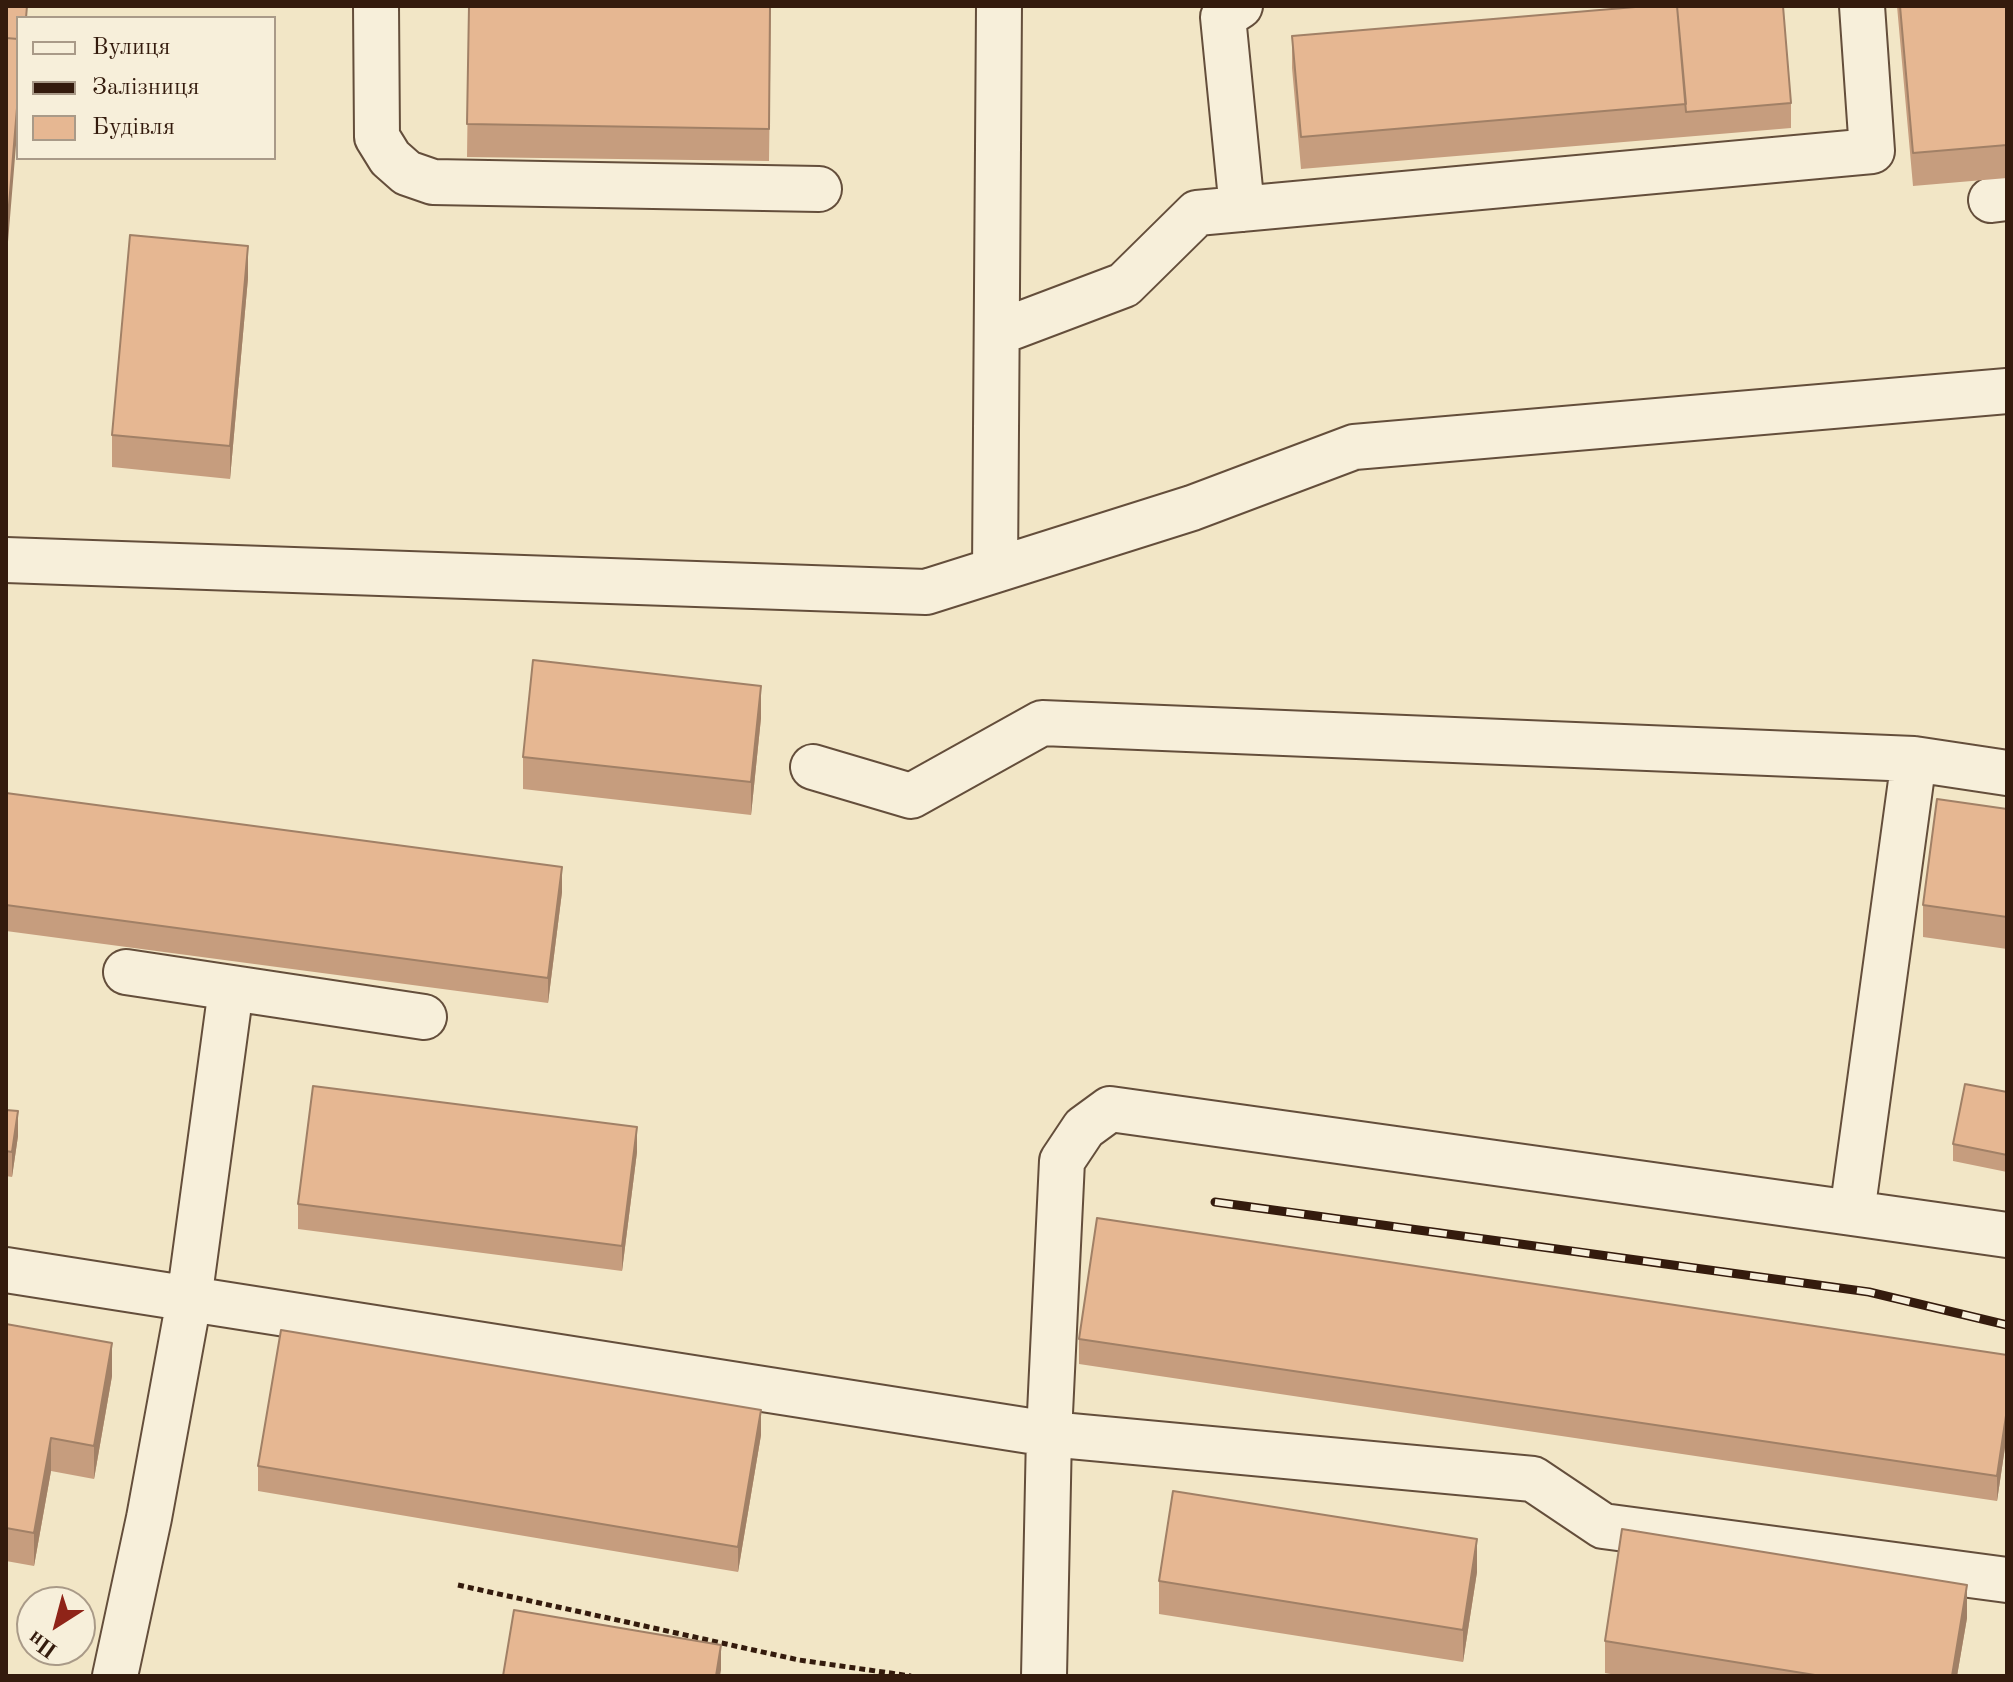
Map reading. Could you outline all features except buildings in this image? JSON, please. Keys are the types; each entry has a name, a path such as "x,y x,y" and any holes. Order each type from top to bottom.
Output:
{"lane":[{"path":"376,6 377,137 390,158 407,173 433,182 819,189"},
{"path":"995,570 999,6"},
{"path":"1240,6 1223,17 1242,209"},
{"path":"997,333 1124,285 1197,213 1872,151 1862,6"},
{"path":"6,560 926,592 1192,508 1354,447 2007,391"},
{"path":"813,767 911,796 1042,723 1914,759 2007,773"},
{"path":"1852,1213 1914,759"},
{"path":"126,972 424,1017"},
{"path":"115,1676 149,1518 189,1300 231,989"},
{"path":"1044,1676 1049,1434 1062,1161 1084,1128 1110,1109 2007,1235"},
{"path":"6,1270 1049,1434 1533,1479 1603,1526 2007,1580"}],"path":[{"path":"458,1585 799,1660 911,1676"}],"railway":[{"path":"1215,1202 1869,1292 2007,1325"}]}
